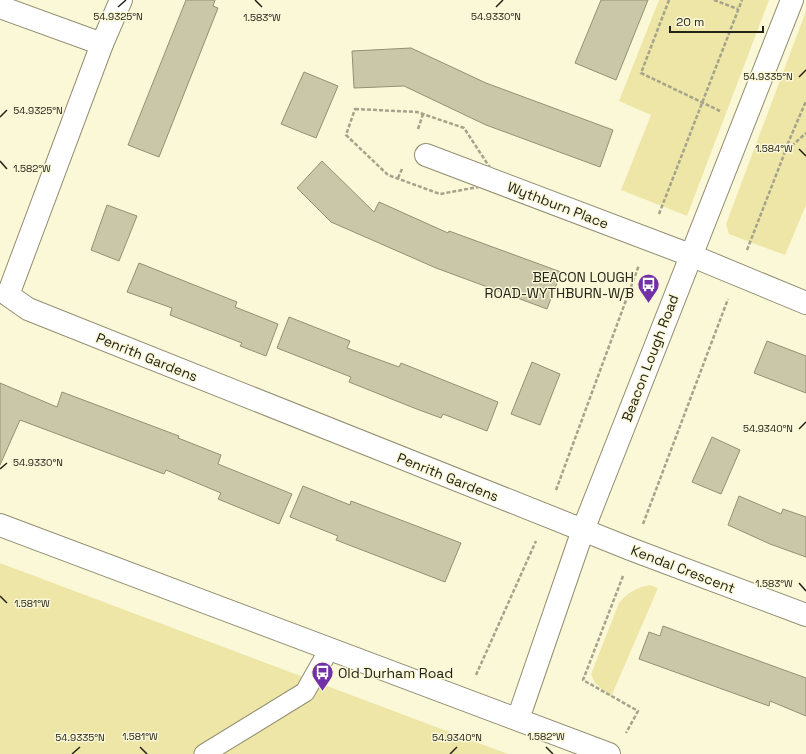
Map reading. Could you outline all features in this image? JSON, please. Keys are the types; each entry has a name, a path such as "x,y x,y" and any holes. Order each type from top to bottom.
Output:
{"street":[{"name":"Penrith Gardens","path":"121,0 102,44 4,294 28,309 583,530"},
{"name":"Beacon Lough Road","path":"518,719 583,530 690,255 792,0"},
{"path":"0,8 102,44"},
{"name":"Wythburn Place","path":"426,155 649,239 806,303"},
{"path":"0,525 609,754"},
{"name":"Kendal Crescent","path":"583,530 806,615"}],"lane":[{"path":"204,754 305,692 330,648"}],"path":[{"path":"669,0 640,73 744,122"},
{"path":"714,0 738,9"},
{"path":"466,699 547,516 649,239 742,0"},
{"path":"624,735 638,711 583,680 738,274 806,101"},
{"path":"785,152 806,133"}],"shaded area":[{"path":"659,0 769,0 687,216 621,190 651,115 619,101"},
{"path":"806,11 806,205 785,255 729,234 726,224"},
{"path":"0,563 508,754 0,754"},
{"path":"650,585 658,588 611,697 595,683 591,674 619,603 633,591"}],"building":[{"path":"186,0 215,0 213,6 218,8 159,157 128,145"},
{"path":"601,0 648,0 616,80 575,63"},
{"path":"411,48 486,83 613,130 600,167 486,125 404,86 354,88 352,51"},
{"path":"304,72 338,86 316,138 281,124"},
{"path":"322,161 374,212 379,202 448,233 449,231 561,272 547,309 436,268 331,222 297,188"},
{"path":"107,205 137,216 119,261 91,250"},
{"path":"139,263 237,302 235,307 278,324 266,356 240,346 242,343 170,315 172,308 127,292"},
{"path":"289,317 350,341 347,348 399,367 401,363 498,402 487,431 443,414 441,418 414,408 349,382 351,377 277,348"},
{"path":"767,341 806,356 806,393 754,373"},
{"path":"532,362 560,374 540,425 511,414"},
{"path":"0,383 57,407 62,392 179,436 178,438 221,455 218,464 292,494 279,524 218,499 221,493 166,470 164,474 20,420 0,465"},
{"path":"712,437 740,450 721,494 692,482"},
{"path":"303,486 350,505 351,501 461,543 445,582 336,540 338,536 290,517"},
{"path":"739,496 781,514 783,509 806,517 806,557 770,544 728,525"},
{"path":"663,626 806,678 806,716 770,701 769,706 639,659 649,632 660,636"}],"place":[{"name":"BEACON LOUGH ROAD-WYTHBURN-W/B","path":"649,304"},
{"name":"Old Durham Road","path":"322,692"}]}
